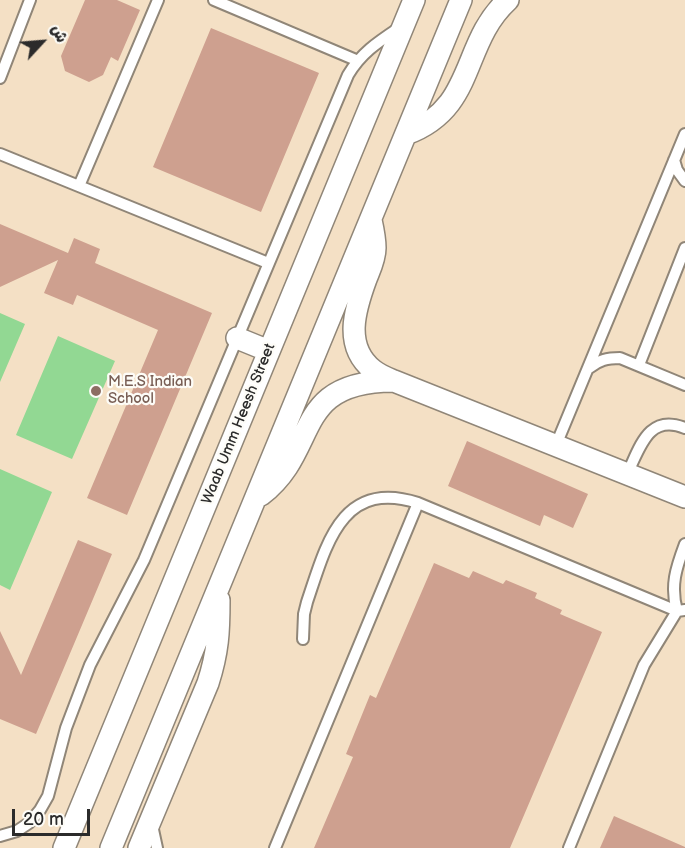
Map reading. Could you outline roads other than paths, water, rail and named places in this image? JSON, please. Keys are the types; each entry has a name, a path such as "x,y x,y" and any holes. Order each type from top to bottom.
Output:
{"street":[{"name":"Waab Umm Heesh Street","path":"64,848 414,0"},
{"path":"111,848 461,0"},
{"path":"406,134 432,121 453,100 487,24 508,0"},
{"path":"370,219 375,249 355,312 353,333 366,363 394,381 685,497"},
{"path":"237,338 269,351"},
{"path":"256,499 280,477 290,464 310,421 331,397 345,388 361,383 394,381"},
{"path":"139,848 208,683 219,641 219,588"}],"lane":[{"path":"0,78 30,0"},
{"path":"78,186 158,0"},
{"path":"214,0 356,60"},
{"path":"0,836 17,831 29,823 48,796 66,728 90,665 144,560 348,75 356,60 366,50 404,25"},
{"path":"556,445 685,134"},
{"path":"0,154 268,263"},
{"path":"674,160 677,170 685,181"},
{"path":"639,365 685,248"},
{"path":"589,368 598,361 620,358 685,385"},
{"path":"627,474 647,433 662,424 685,428"},
{"path":"303,639 306,602 332,534 340,522 356,507 375,499 404,498 418,502 681,610"},
{"path":"275,848 418,502"},
{"path":"681,610 672,590 676,567 685,544"},
{"path":"569,848 644,665 681,610"},
{"path":"151,819 157,848"}],"place":[{"name":"M.E.S Indian School","path":"96,391"}]}
